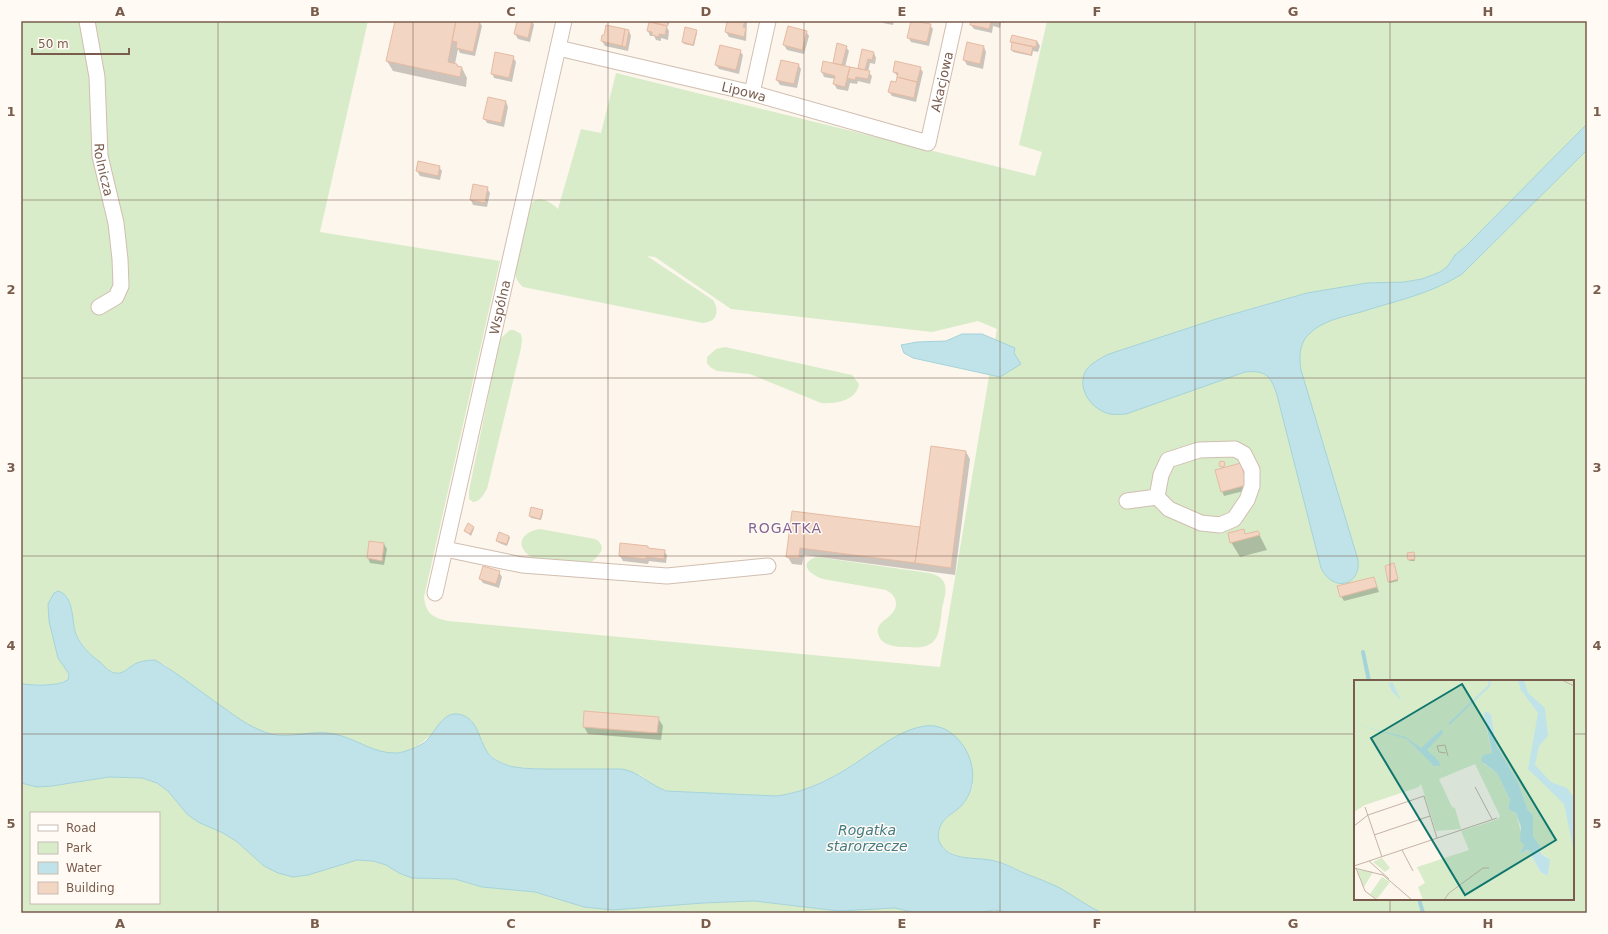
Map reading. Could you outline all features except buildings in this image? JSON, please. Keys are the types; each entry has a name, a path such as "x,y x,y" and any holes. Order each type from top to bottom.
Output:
{"street":[{"name":"Rolnicza","path":"87,21 96,77 100,156 116,223 120,259 121,286 116,297 99,307"},
{"name":"Wspólna","path":"435,593 503,292 508,263 564,21"},
{"path":"752,93 768,21"},
{"name":"Akacjowa","path":"928,143 955,21"},
{"name":"Lipowa","path":"558,48 752,93 928,143"},
{"path":"1235,449 1244,454 1252,470 1252,486 1246,500 1234,519 1220,525 1195,521 1169,509 1157,497 1160,475 1168,460 1199,450 1235,449"},
{"path":"1127,501 1157,497"},
{"path":"445,549 522,565 667,576 768,566"}],"green space":[{"path":"21,21 368,21 320,232 500,261 424,597 426,608 435,617 449,621 940,667 997,329 978,321 932,332 731,309 655,257 647,256 713,300 717,312 714,318 711,321 703,323 523,287 516,278 515,267 528,208 531,203 539,199 550,203 558,209 581,129 601,133 616,73 1035,176 1042,152 1019,145 1047,21 1587,21 1587,913 1102,913 1054,885 1011,867 1000,863 963,857 946,850 940,844 938,835 940,825 964,803 973,784 902,733 826,780 794,793 776,796 666,791 656,787 640,775 512,767 494,758 487,752 471,720 443,719 429,736 413,748 404,752 383,752 372,749 344,736 333,734 286,735 269,733 252,727 233,716 160,663 138,663 132,665 123,672 113,672 86,650 78,637 73,623 67,596 48,604 48,612 58,658 69,674 68,680 52,685 21,684"},
{"path":"510,330 514,330 521,334 521,348 487,489 480,499 473,502 469,499 469,491 499,343 502,337"},
{"path":"725,347 852,375 859,384 857,390 850,398 839,402 821,403 750,374 717,371 710,367 707,363 707,357 716,349"},
{"path":"540,529 595,539 599,542 602,549 599,555 592,562 588,563 560,562 533,558 523,549 522,540 528,533"},
{"path":"817,557 929,573 938,576 944,582 946,591 940,626 936,639 926,646 918,647 900,647 883,642 879,637 878,628 879,625 891,615 895,609 896,602 894,596 886,590 823,579 814,575 810,572 807,566 808,562"},
{"path":"109,777 142,778 157,783 168,791 187,814 198,822 223,833 236,841 264,866 308,875 357,860 373,861 386,865 399,873 425,879 455,879 482,887 535,892 584,907 613,910 703,903 754,901 839,911 895,908 916,913 21,913 21,783 37,787"}],"water":[{"path":"1587,124 1587,150 1462,274 1425,292 1325,323 1313,330 1305,339 1301,347 1301,370 1358,560 1358,569 1351,581 1339,583 1332,581 1326,576 1321,568 1277,395 1270,379 1263,373 1245,372 1126,414 1112,414 1103,412 1092,404 1088,398 1083,386 1085,372 1092,364 1109,354 1216,319 1307,293 1367,283 1404,282 1422,279 1440,272 1447,267 1455,255 1466,246"},
{"path":"962,334 982,334 1015,348 1014,353 1021,364 1000,377 913,358 904,353 901,345 917,342 946,341"},
{"name":"Rogatka starorzecze","path":"58,591 67,598 70,603 74,629 80,642 89,653 107,669 115,673 124,672 137,663 155,660 241,720 264,732 279,735 318,733 334,734 388,753 397,753 419,746 429,738 443,720 452,714 458,714 471,721 489,754 494,759 511,766 540,769 622,769 634,773 666,791 776,796 800,791 823,782 845,770 896,736 909,730 930,726 943,728 959,740 965,748 972,767 973,777 968,796 962,805 942,823 938,833 938,838 944,849 949,853 962,857 990,860 1007,865 1060,888 1102,913 1015,913 994,910 979,913 916,913 895,908 839,911 754,901 703,903 613,910 584,907 535,892 482,887 455,879 412,878 399,873 386,865 373,861 357,860 308,875 293,877 278,873 264,866 236,841 223,833 198,822 187,814 168,791 157,783 142,778 109,777 52,786 37,787 21,783 21,684 51,685 68,680 69,674 58,658 49,621 48,604 54,593"}],"waterway":[{"path":"1363,652 1369,680"},
{"path":"1419,900 1423,913"}],"district":[{"name":"ROGATKA","path":"785,528"}]}
